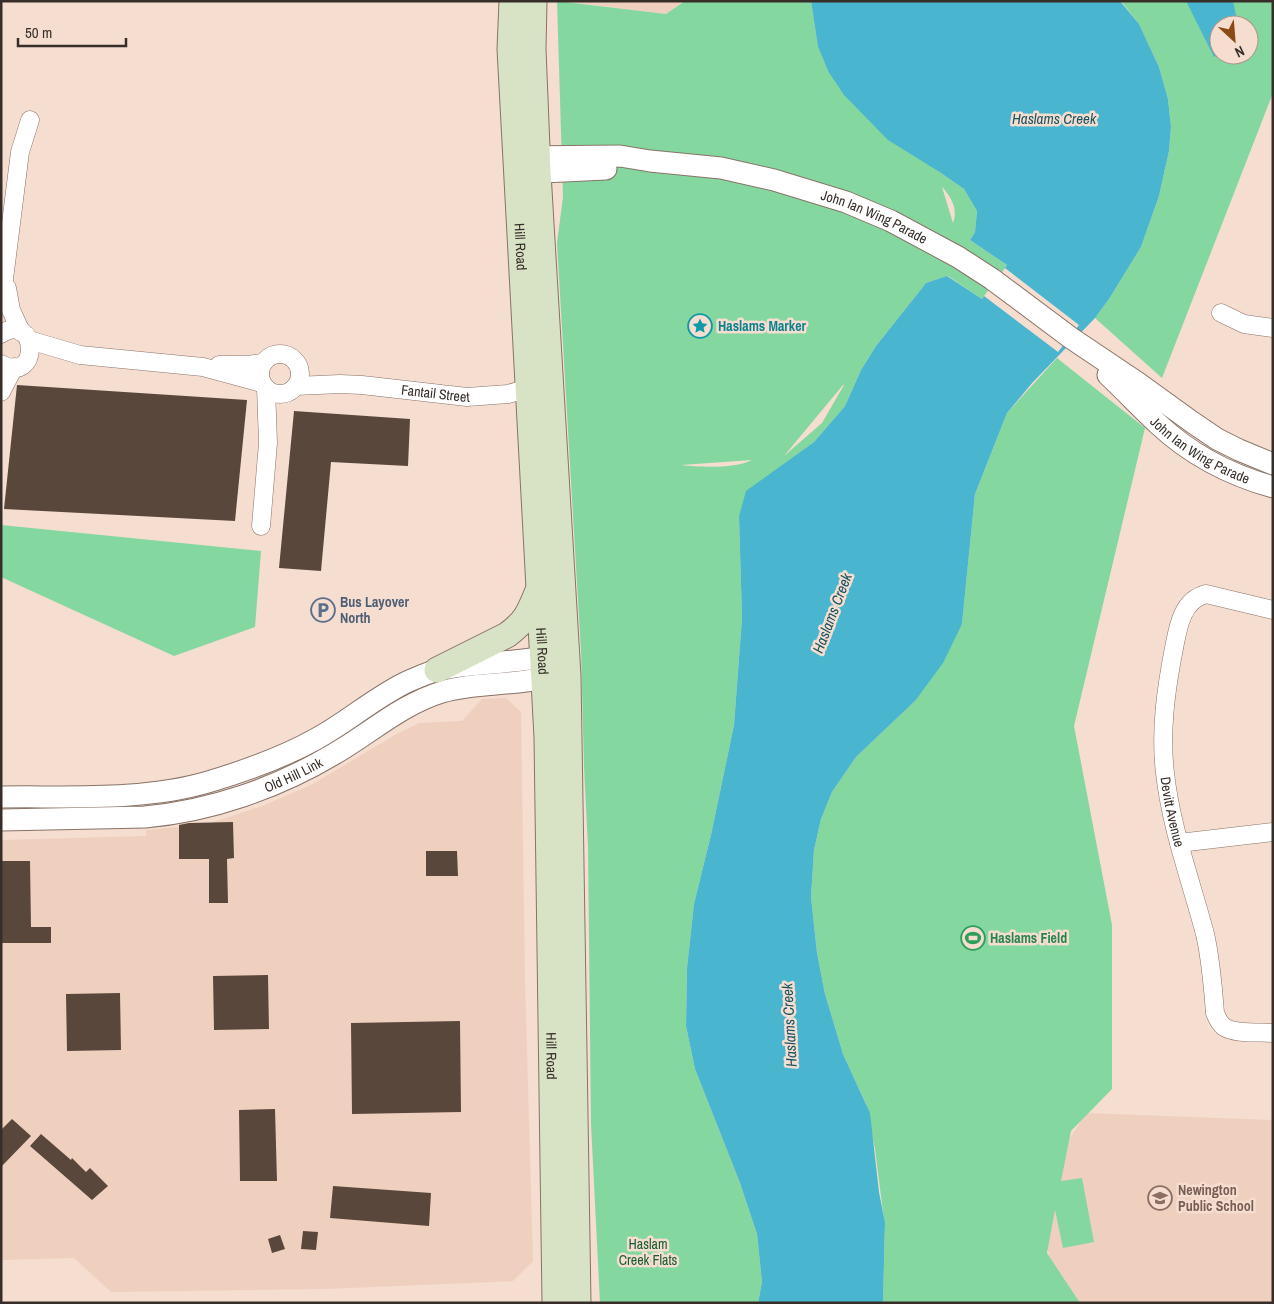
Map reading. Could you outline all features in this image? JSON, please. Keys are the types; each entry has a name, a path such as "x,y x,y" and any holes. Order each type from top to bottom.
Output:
{"main road":[{"name":"Hill Road","path":"512,1 510,49 527,165 550,368 555,667 578,1303"},
{"name":"Hill Road","path":"534,1 527,165 529,388 539,588 555,667 547,737 555,1303"},
{"path":"529,388 550,368"},
{"path":"437,670 516,629 527,616 539,588"}],"street":[{"path":"1,303 20,152 30,120"},
{"name":"John Ian Wing Parade","path":"527,165 620,156 722,168 774,180 846,202 927,239 992,279 1071,338 1217,439 1273,464"},
{"path":"1,392 14,364 31,350 11,310 4,280"},
{"path":"1221,313 1244,324 1273,328"},
{"path":"1,334 10,330 80,355 203,367 264,385 278,394 291,390"},
{"name":"John Ian Wing Parade","path":"1071,338 1158,425 1184,446 1212,463 1239,476 1273,487"},
{"path":"203,367 263,363 273,355 279,354 291,358 299,367 299,380 291,390 268,443"},
{"path":"14,364 80,355"},
{"path":"260,526 268,443 264,385 260,376 263,363"},
{"name":"Fantail Street","path":"299,367 332,379 340,384"},
{"name":"Fantail Street","path":"291,390 340,384 467,397 508,394 529,388"},
{"name":"Devitt Avenue","path":"1273,610 1206,594 1193,599 1182,615 1179,624 1168,677 1164,714 1165,775 1179,843 1210,962 1215,1013 1225,1028 1273,1033"},
{"name":"Old Hill Link","path":"1,796 104,795 164,792 206,783 247,770 317,739 407,682 437,670 523,662 555,667"},
{"name":"Old Hill Link","path":"1,820 145,817 204,806 272,785 307,770 412,704 442,692 483,685 524,682 555,667"},
{"path":"1179,843 1273,832"}],"shaded area":[{"path":"564,1 684,1 666,14"},
{"path":"506,698 521,712 525,982 533,1261 513,1281 324,1289 111,1292 74,1258 1,1260 1,840 146,836 146,830 179,827 179,823 211,823 262,806 311,785 395,735 419,723 462,721 482,699"},
{"name":"Newington Public School","path":"1086,1113 1273,1120 1273,1303 1068,1303 1054,1276 1043,1229 1052,1166"}],"green space":[{"name":"Haslam Creek Flats","path":"557,1 666,14 685,1 811,1 818,47 828,71 938,171 964,189 977,211 975,232 970,240 1007,265 982,299 948,276 926,283 876,346 861,370 845,406 814,442 784,464 739,515 742,618 734,725 711,835 694,904 687,968 686,1026 695,1069 740,1183 757,1234 762,1282 758,1303 600,1303 591,1124 588,847 581,651 557,243 563,197","holes":["942,187 949,195 953,204 955,213 953,223","843,385 822,423 784,456","752,460 727,466 681,465"]},
{"path":"1121,1 1273,1 1273,93 1162,378 1095,318 1141,247 1159,196 1169,151 1171,127 1168,99 1159,67 1139,24"},
{"path":"1057,358 1145,428 1074,726 1112,925 1112,1089 1071,1131 1061,1181 1082,1178 1094,1242 1063,1248 1055,1210 1047,1253 1080,1303 883,1303 885,1228 875,1149 866,1104 843,1054 825,994 817,953 811,897 814,850 821,819 832,792 856,757 915,701 962,624 975,494 1007,413"},
{"path":"1,525 261,551 255,627 174,656 1,577"}],"water":[{"name":"Haslams Creek","path":"811,1 1120,1 1139,24 1159,67 1168,99 1171,127 1169,151 1159,196 1141,247 1095,318 1033,382 1007,413 975,494 962,624 943,663 915,701 856,757 832,792 821,819 814,850 811,897 817,953 825,994 843,1054 870,1113 879,1192 885,1223 883,1303 758,1303 762,1282 757,1234 740,1183 695,1069 686,1026 687,968 694,904 711,835 734,725 742,618 739,516 746,491 814,442 845,406 861,370 876,346 926,283 947,276 982,299 1007,265 970,240 975,232 977,211 964,189 888,140 844,95 828,71 818,47"},
{"path":"1186,1 1233,1 1236,15 1209,15 1209,47"}],"pier":[{"path":"1005,268 1079,325 1058,352 984,296"}],"building":[{"path":"17,385 247,400 235,521 4,509"},
{"path":"294,411 410,419 408,466 331,462 321,571 279,568"},
{"path":"233,822 234,858 227,859 228,903 209,903 209,859 179,859 179,825"},
{"path":"426,851 457,851 458,876 426,876"},
{"path":"1,861 30,861 31,927 51,927 51,943 1,943"},
{"path":"268,975 269,1029 214,1030 213,976"},
{"path":"120,993 121,1050 67,1051 66,994"},
{"path":"460,1021 461,1112 352,1114 351,1023"},
{"path":"275,1109 277,1181 240,1181 239,1110"},
{"path":"12,1119 31,1136 1,1167 1,1130"},
{"path":"41,1134 71,1160 72,1158 86,1172 90,1168 108,1186 92,1200 30,1146"},
{"path":"333,1186 431,1193 429,1226 330,1218"},
{"path":"303,1231 318,1232 316,1250 301,1249"},
{"path":"280,1235 285,1249 272,1253 268,1239"}],"place":[{"name":"Haslams Marker","path":"700,326"},
{"name":"Bus Layover North","path":"323,610"},
{"name":"Haslams Field","path":"973,938"},
{"name":"Newington Public School","path":"1160,1198"}]}
